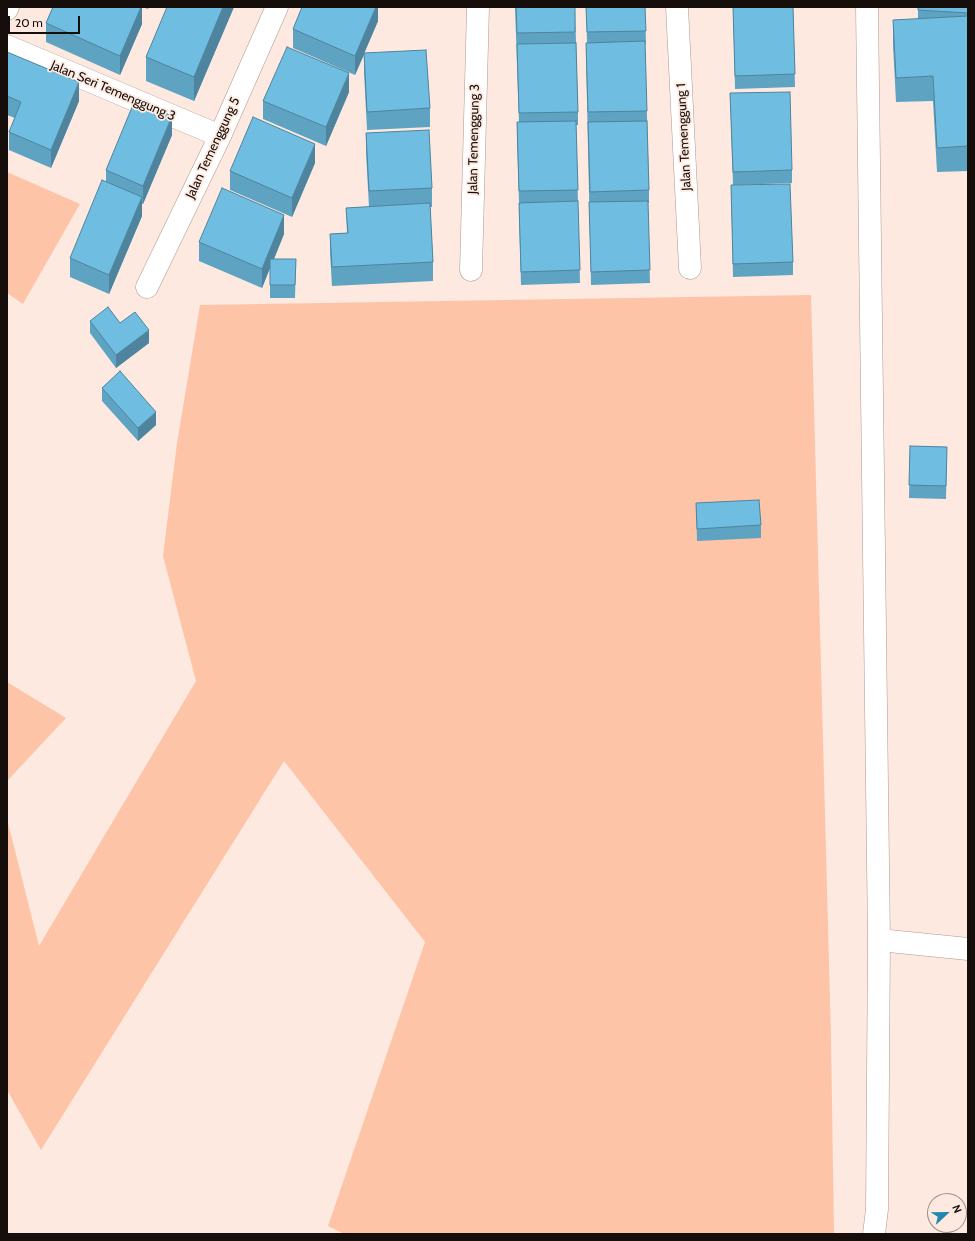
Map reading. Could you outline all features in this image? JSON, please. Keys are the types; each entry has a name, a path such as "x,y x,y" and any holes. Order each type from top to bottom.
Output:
{"street":[{"name":"Jalan Temenggung 5","path":"147,287 220,136 277,7"},
{"name":"Jalan Temenggung 3","path":"471,270 478,7"},
{"name":"Jalan Temenggung 1","path":"677,7 690,268"},
{"path":"867,7 879,940 877,1209 874,1234"},
{"name":"Jalan Seri Temenggung 3","path":"7,46 220,136"},
{"path":"879,940 968,949"}],"shaded area":[{"path":"7,172 80,204 23,304 7,293"},
{"path":"811,295 831,1038 834,1234 344,1234 328,1226 425,942 284,761 41,1150 7,1090 7,819 39,946 196,681 163,556 177,443 200,305"},
{"path":"7,682 66,718 7,781"}],"building":[{"path":"53,7 141,7 120,56 46,23"},
{"path":"167,7 223,7 194,77 146,57"},
{"path":"302,7 376,7 355,56 293,29"},
{"path":"516,7 575,7 575,32 517,33"},
{"path":"586,7 645,7 646,31 587,32"},
{"path":"733,7 793,7 795,74 735,76"},
{"path":"918,7 968,7 968,13 918,10"},
{"path":"968,16 968,146 937,148 933,76 896,78 893,20"},
{"path":"645,41 647,111 588,112 586,43"},
{"path":"576,43 578,112 519,113 517,44"},
{"path":"287,47 349,73 326,127 263,101"},
{"path":"426,50 430,108 367,112 364,53"},
{"path":"7,52 79,82 51,150 9,132 21,102 7,96"},
{"path":"790,92 792,170 733,172 730,93"},
{"path":"135,100 172,116 143,186 106,170"},
{"path":"253,117 315,144 292,198 230,171"},
{"path":"576,121 578,190 519,191 517,122"},
{"path":"647,121 649,190 590,192 588,122"},
{"path":"429,130 432,188 369,191 366,133"},
{"path":"102,180 142,197 109,275 70,258"},
{"path":"790,184 793,262 733,264 731,185"},
{"path":"222,188 284,215 262,269 199,242"},
{"path":"578,201 580,270 521,272 519,203"},
{"path":"648,201 650,270 591,272 589,202"},
{"path":"430,203 433,262 332,267 330,234 348,233 346,208"},
{"path":"270,259 296,259 295,285 270,285"},
{"path":"108,307 120,323 135,312 149,330 116,355 90,321"},
{"path":"120,371 156,412 138,428 102,388"},
{"path":"910,446 947,447 946,486 909,485"},
{"path":"759,500 761,525 697,529 696,503"}]}
